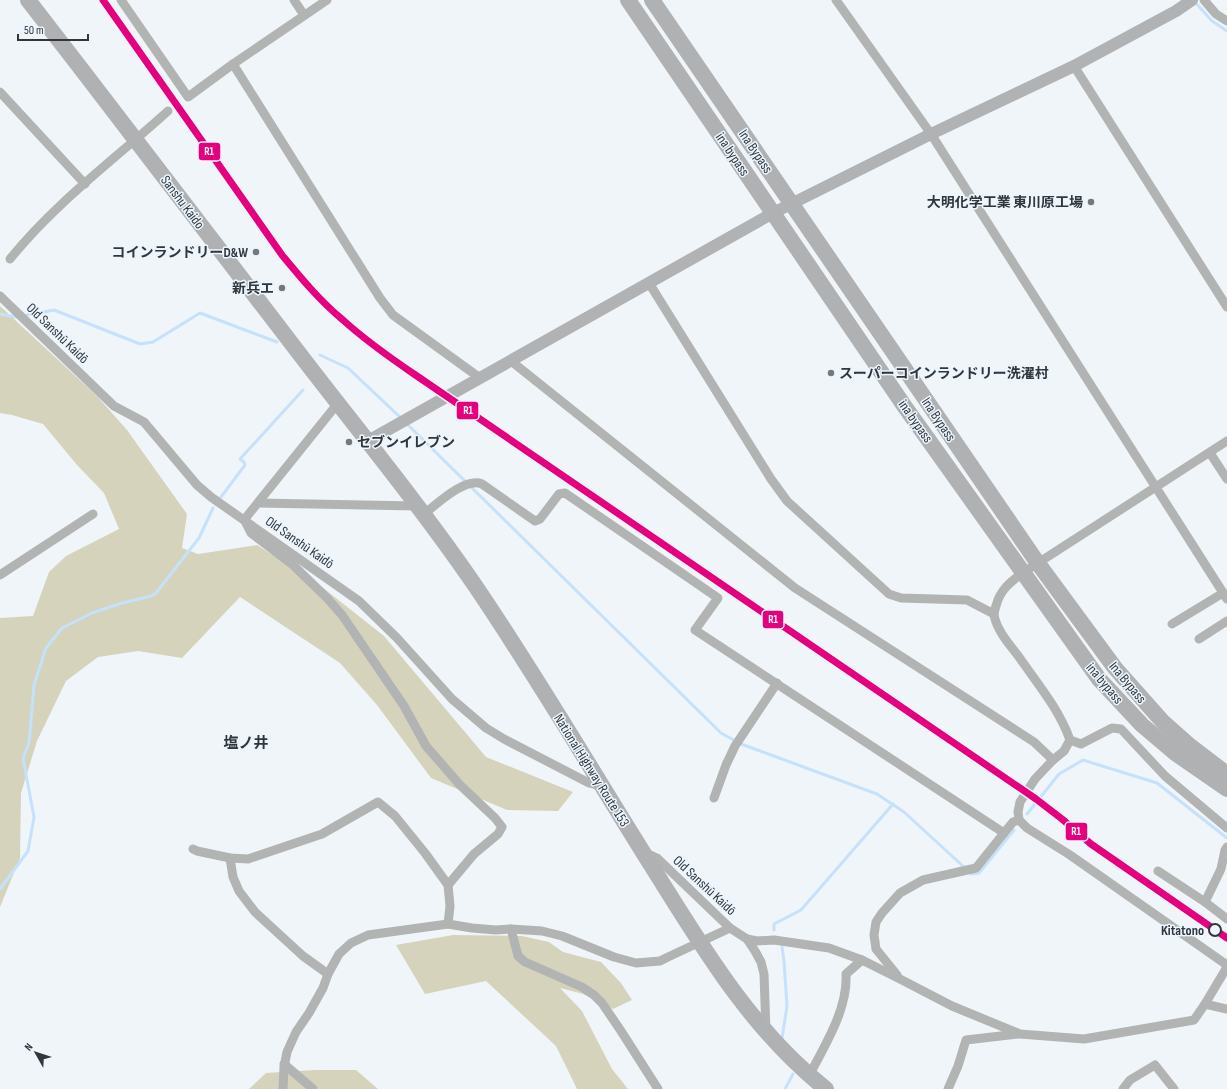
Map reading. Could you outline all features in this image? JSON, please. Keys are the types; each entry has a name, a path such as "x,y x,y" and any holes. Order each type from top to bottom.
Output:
{"highway":[{"name":"Sanshu Kaido","path":"28,0 368,441"},
{"name":"ina bypass","path":"628,0 905,407 1099,679 1142,725 1175,753 1227,789"},
{"name":"Ina Bypass","path":"652,0 1037,562 1114,668 1163,722 1190,746 1227,774"},
{"name":"National Highway Route 153","path":"368,441 421,510 473,582 527,665 700,943 734,992 766,1033 817,1084"}],"street":[{"path":"121,0 188,97 233,64 327,0"},
{"path":"294,0 304,15"},
{"path":"836,0 931,134 1225,596 1172,624"},
{"path":"1204,0 1216,14 1227,21"},
{"path":"368,441 773,214 931,134 1074,66 1190,2"},
{"path":"233,64 380,298 393,315 480,378"},
{"path":"1074,66 1227,307"},
{"path":"0,92 85,184"},
{"path":"10,259 28,236 168,111"},
{"path":"649,283 767,472 787,501 889,594 901,598 967,600 994,614"},
{"name":"Old Sanshū Kaidō","path":"0,296 114,406 144,422 197,485 211,498 359,602 397,638 452,699 486,728 504,739 589,783 601,786"},
{"path":"511,361 795,588 1034,742 1053,760"},
{"path":"338,404 244,520 251,533 293,565 342,615 404,706 426,746 445,768 495,818 502,828 498,834 474,854 448,885"},
{"path":"948,1089 958,1066 966,1040 1020,1034 1084,1039 1194,1020 1206,1004 1227,966 1070,855 1027,828 1019,820 1018,812 1020,802 1035,779 1064,751 1070,740 1067,729 1040,686 1002,634 994,614 1003,590 1008,584 1037,562 1227,441"},
{"path":"1210,453 1227,479"},
{"path":"258,503 421,510 467,485 477,482 535,521 540,519 559,494 565,493 718,598 695,630 1004,833"},
{"path":"0,575 93,514"},
{"path":"1199,639 1227,621"},
{"path":"714,798 726,765 737,742 777,683"},
{"path":"1070,740 1081,744 1112,728 1121,729 1165,776 1227,828"},
{"path":"192,849 230,858 248,859 322,834 378,802 395,816 425,853 448,885 450,906 448,924"},
{"path":"900,979 876,950 874,935 876,922 882,913 900,893 923,880 976,868 1004,833 1014,822 1019,820"},
{"path":"1205,902 1221,869 1227,847"},
{"name":"Old Sanshū Kaidō","path":"643,852 657,858 730,928 747,939"},
{"path":"230,858 233,877 239,891 255,912 303,956 328,974"},
{"path":"1158,871 1205,902 1227,919"},
{"path":"283,1089 284,1064 287,1052 296,1032 323,988 338,954 351,943 368,935 448,924 496,930 511,929 542,931 562,936 614,958 636,963 660,961 730,928"},
{"path":"511,929 518,956 525,962 582,986 602,1003 658,1089"},
{"path":"747,939 757,942 780,940 829,948 862,960 952,1006 1020,1034"},
{"path":"747,939 761,962 764,974 766,1033"},
{"path":"817,1084 842,1007 846,984 846,974 862,960"},
{"path":"1206,1004 1227,1009"},
{"path":"284,1064 313,1089"},
{"path":"1123,1089 1130,1080 1155,1065 1174,1089"}],"shaded area":[{"path":"0,306 97,396 127,430 187,514 182,548 198,554 257,545 322,587 384,636 486,757 573,792 558,811 507,810 431,778 377,705 340,663 240,597 182,658 138,651 98,657 66,681 37,741 21,793 20,858 0,907 0,618 33,616 49,572 66,556 119,529 104,493 77,465 43,424 0,413"},
{"path":"453,935 522,936 549,942 563,952 601,962 621,983 632,1000 613,1009 583,994 560,988 582,1011 612,1069 628,1089 577,1089 556,1046 486,981 425,994 396,945"},
{"path":"314,1070 356,1070 378,1089 249,1089 266,1073"}],"waterway":[{"path":"1194,1 1212,21 1227,31"},
{"path":"27,315 54,310 140,344 153,342 200,313 277,342"},
{"path":"0,314 16,317"},
{"path":"320,355 348,368 401,418"},
{"path":"221,497 245,465 240,459 303,390"},
{"path":"406,423 721,733 741,744 877,794 904,812 965,868"},
{"path":"0,889 28,851 34,817 23,758 29,743 34,685 46,648 62,628 92,613 122,603 151,596 156,593 199,538 213,508"},
{"path":"1027,814 1059,774 1083,760 1157,783 1227,838"},
{"path":"774,930 774,924 801,910 893,804"},
{"path":"969,872 971,874 979,873 1014,830"},
{"path":"782,947 787,1006 782,1038"},
{"path":"785,1089 793,1074"}],"transit line":[{"name":"R1","path":"103,0 282,255 319,297 360,334 405,368 1036,799 1091,844 1227,938"}],"place":[{"name":"大明化学工業 東川原工場","path":"1091,202"},
{"name":"コインランドリーD&W","path":"256,252"},
{"name":"新兵エ","path":"282,288"},
{"name":"スーパーコインランドリー洗濯村","path":"831,373"},
{"name":"セブンイレブン","path":"349,442"},
{"name":"Kitatono","path":"1215,930"}],"district":[{"name":"塩ノ井","path":"246,743"}]}
